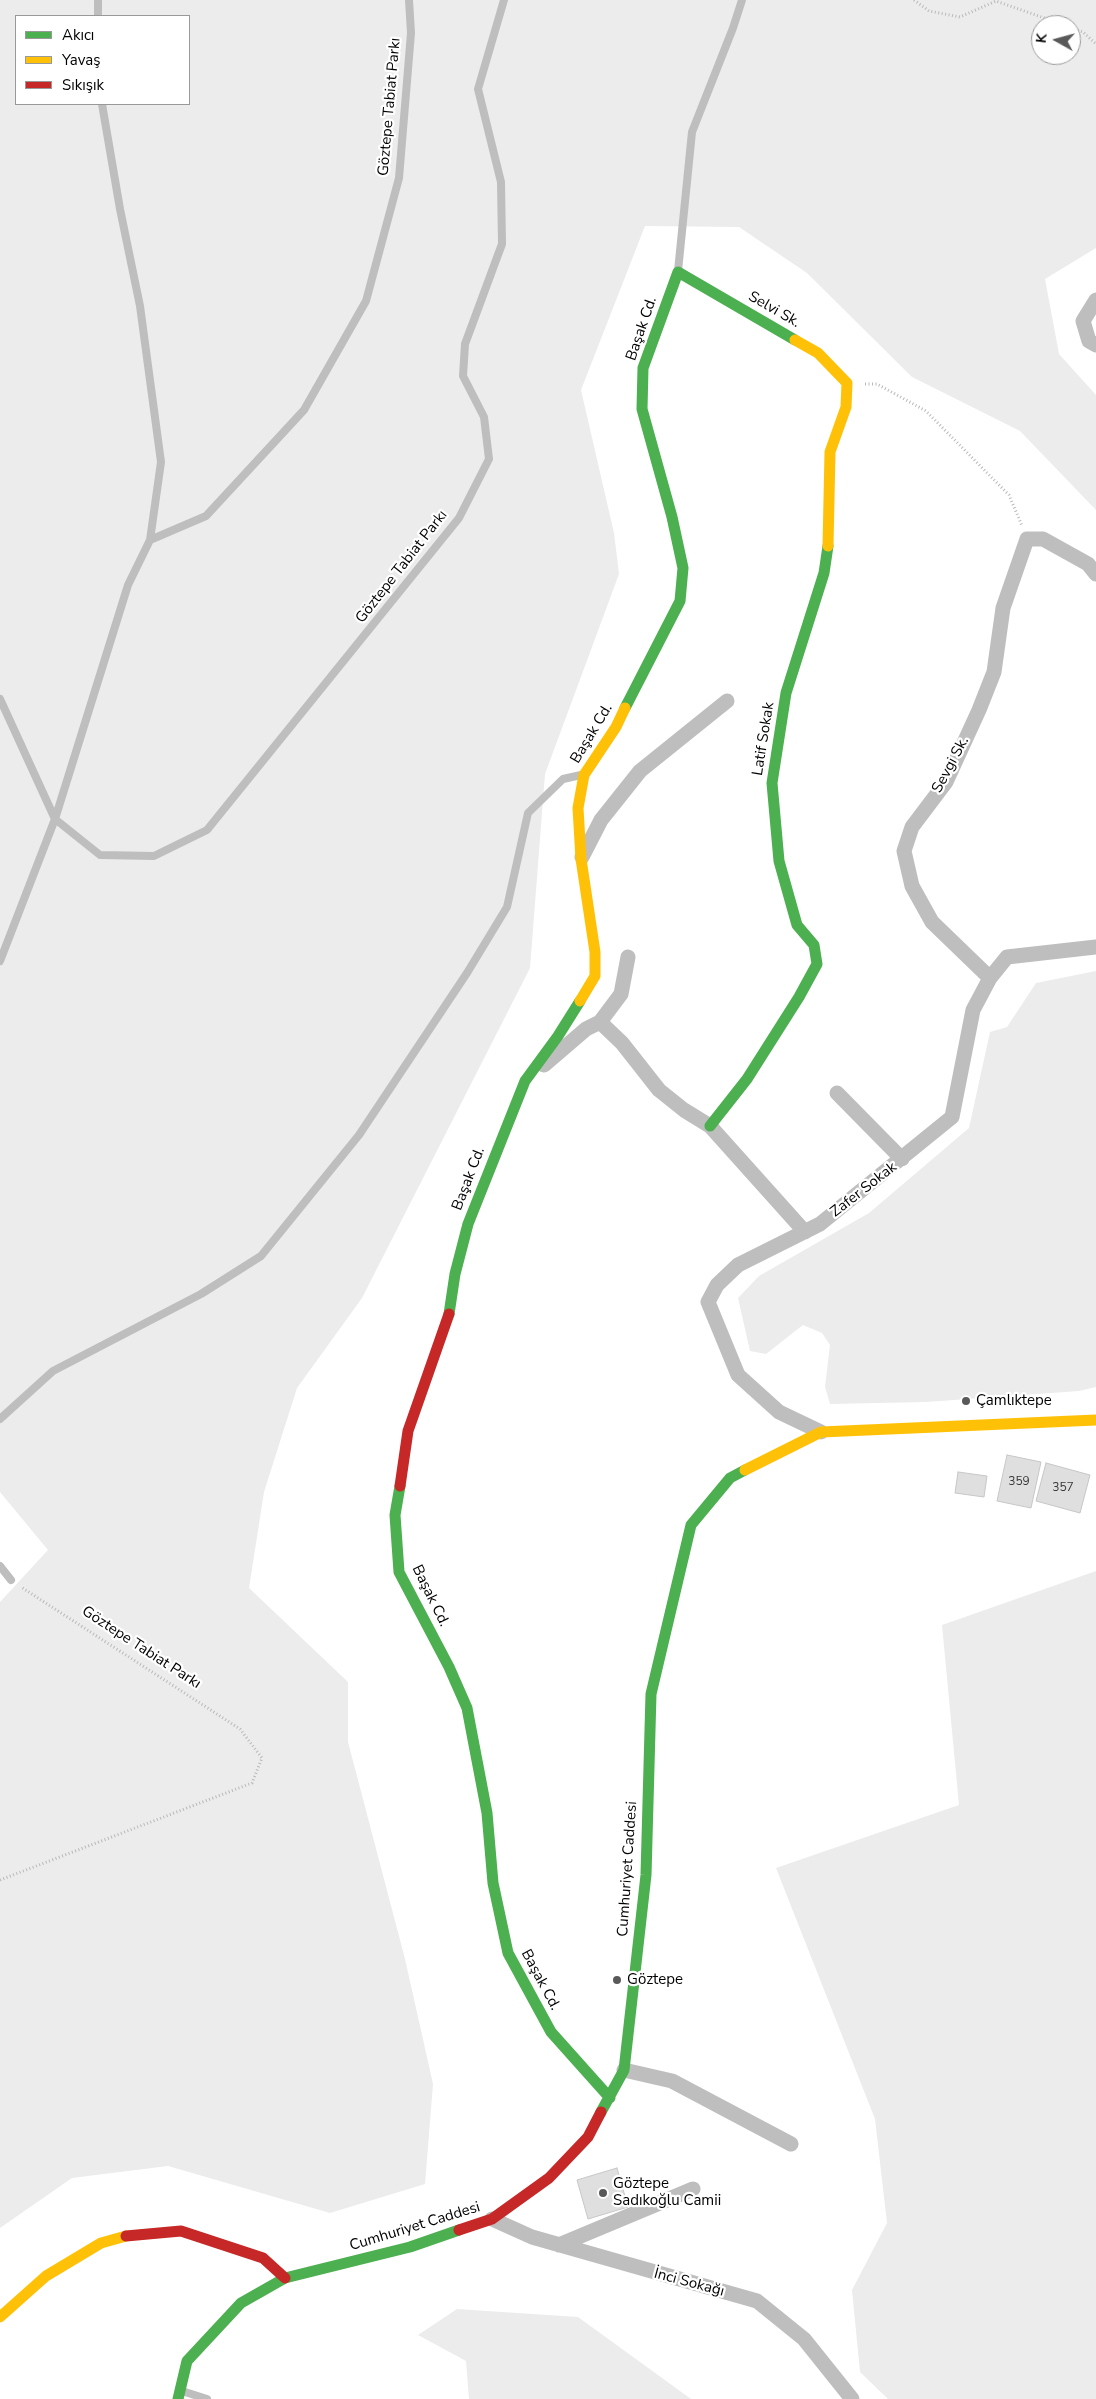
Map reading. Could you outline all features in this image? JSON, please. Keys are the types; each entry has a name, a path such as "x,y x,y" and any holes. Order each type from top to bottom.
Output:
{"street":[{"name":"Selvi Sk.","path":"678,272 818,353 847,383"},
{"name":"Başak Cd.","path":"610,2098 551,2032 508,1952 493,1883 487,1813 467,1708 449,1667 399,1572 395,1516 408,1431 448,1320 455,1274 468,1224 525,1080 558,1036 595,976 595,952 581,859 578,808 584,775 616,727 680,601 683,568 672,518 642,408 644,368 678,272"},
{"path":"1096,300 1083,321 1089,341 1096,345"},
{"name":"Latif Sokak","path":"710,1126 747,1079 800,997 817,964 814,945 797,926 779,862 772,783 786,693 824,572 828,545 830,452 846,407 847,383"},
{"path":"1027,539 1043,539 1088,564 1096,574"},
{"name":"Sevgi Sk.","path":"990,978 932,922 912,886 904,851 912,827 946,782 994,672 1003,608 1027,539"},
{"path":"581,859 601,820 640,771 727,701"},
{"name":"Zafer Sokak","path":"821,1432 779,1412 738,1375 708,1302 716,1284 738,1265 820,1224 952,1117 973,1010 990,978 1007,957 1096,947"},
{"path":"525,1080 586,1029 600,1022 621,994 628,957"},
{"path":"600,1022 622,1043 659,1090 684,1110 710,1126 805,1232"},
{"path":"837,1094 902,1159"},
{"name":"Cumhuriyet Caddesi","path":"179,2394 187,2361 241,2303 285,2278 410,2247 492,2219 549,2178 588,2138 624,2070 646,1875 651,1694 691,1525 730,1478 821,1432 1096,1420"},
{"path":"624,2070 672,2081 791,2144"},
{"path":"559,2245 692,2189"},
{"name":"İnci Sokağı","path":"492,2219 532,2237 757,2301 804,2340 852,2399"},
{"path":"0,2317 46,2276 101,2243 132,2234 181,2231 263,2258 285,2278"}],"lane":[{"path":"98,0 98,15"},
{"name":"Göztepe Tabiat Parkı","path":"150,540 206,516 304,410 366,301 399,178 411,33 408,0"},
{"name":"Göztepe Tabiat Parkı","path":"0,699 55,819 100,855 154,856 206,830 459,518 489,459 484,416 463,376 465,344 502,244 501,182 478,89 504,0"},
{"path":"678,272 692,132 733,28 742,0"},
{"path":"0,961 55,819 128,585 150,540 161,462 140,306 120,209 102,105"},
{"path":"0,1419 53,1371 201,1294 262,1256 359,1135 467,973 507,907 528,813 563,780 584,775"},
{"path":"0,1566 11,1580"},
{"path":"179,2394 207,2399"}],"path":[{"path":"914,0 929,11 960,17 996,1 1036,15"},
{"path":"1081,31 1096,44"},
{"path":"847,383 877,384 926,411 1009,495 1027,539"},
{"name":"Göztepe Tabiat Parkı","path":"0,1880 26,1868 252,1783 262,1758 240,1729 11,1580"}],"shaded area":[{"path":"0,0 1096,0 1096,248 1045,279 1059,354 1096,395 1096,510 1020,431 912,377 807,273 739,227 645,226 581,390 614,533 619,574 545,774 530,968 362,1298 297,1388 264,1492 249,1588 348,1682 348,1742 405,1959 433,2084 425,2184 330,2213 168,2166 72,2178 0,2228 0,1602 48,1550 0,1492"},
{"path":"1096,971 1096,1387 1079,1391 926,1402 830,1404 825,1387 830,1345 822,1333 803,1325 766,1354 750,1351 738,1298 759,1276 869,1213 969,1128 990,1032 1007,1027 1036,983"},
{"path":"1096,1571 1096,2399 888,2399 860,2372 852,2290 887,2223 875,2119 776,1868 959,1805 942,1625"},
{"path":"457,2309 578,2317 691,2399 469,2399 466,2361 418,2335"}],"building":[{"path":"1007,1455 1041,1462 1031,1508 997,1501"},
{"path":"1046,1463 1090,1475 1080,1513 1036,1501"},
{"path":"958,1472 987,1476 984,1497 955,1493"},
{"name":"Göztepe Sadıkoğlu Camii","path":"617,2168 628,2207 588,2219 577,2180"}],"traffic: fast":[{"path":"625,708 680,601 683,568 672,517 642,409 643,368 678,272 795,340"},
{"path":"710,1126 747,1079 799,997 817,964 814,945 797,925 779,861 772,783 786,693 824,573 828,546"},
{"path":"449,1314 455,1274 468,1224 525,1081 558,1036 580,1001"},
{"path":"601,2112 624,2070 646,1875 651,1694 691,1525 730,1478 745,1470"},
{"path":"400,1486 395,1515 399,1572 449,1667 467,1708 487,1813 493,1883 508,1953 551,2032 610,2098"},
{"path":"178,2399 187,2361 241,2303 285,2278 410,2247 459,2230"}],"traffic: slow":[{"path":"795,340 818,353 847,383 846,407 830,452 828,546"},
{"path":"580,1001 595,976 595,952 581,859 578,808 584,775 616,727 625,708"},
{"path":"745,1470 821,1432 1096,1420"},
{"path":"0,2317 46,2276 101,2243 126,2236"}],"traffic: jam":[{"path":"400,1486 408,1431 449,1314"},
{"path":"459,2230 492,2219 549,2178 588,2137 601,2112"},
{"path":"126,2236 181,2231 263,2258 285,2278"}],"place":[{"name":"Çamlıktepe","path":"966,1401"},
{"name":"Göztepe","path":"617,1980"},
{"name":"Göztepe Sadıkoğlu Camii","path":"603,2193"}]}
